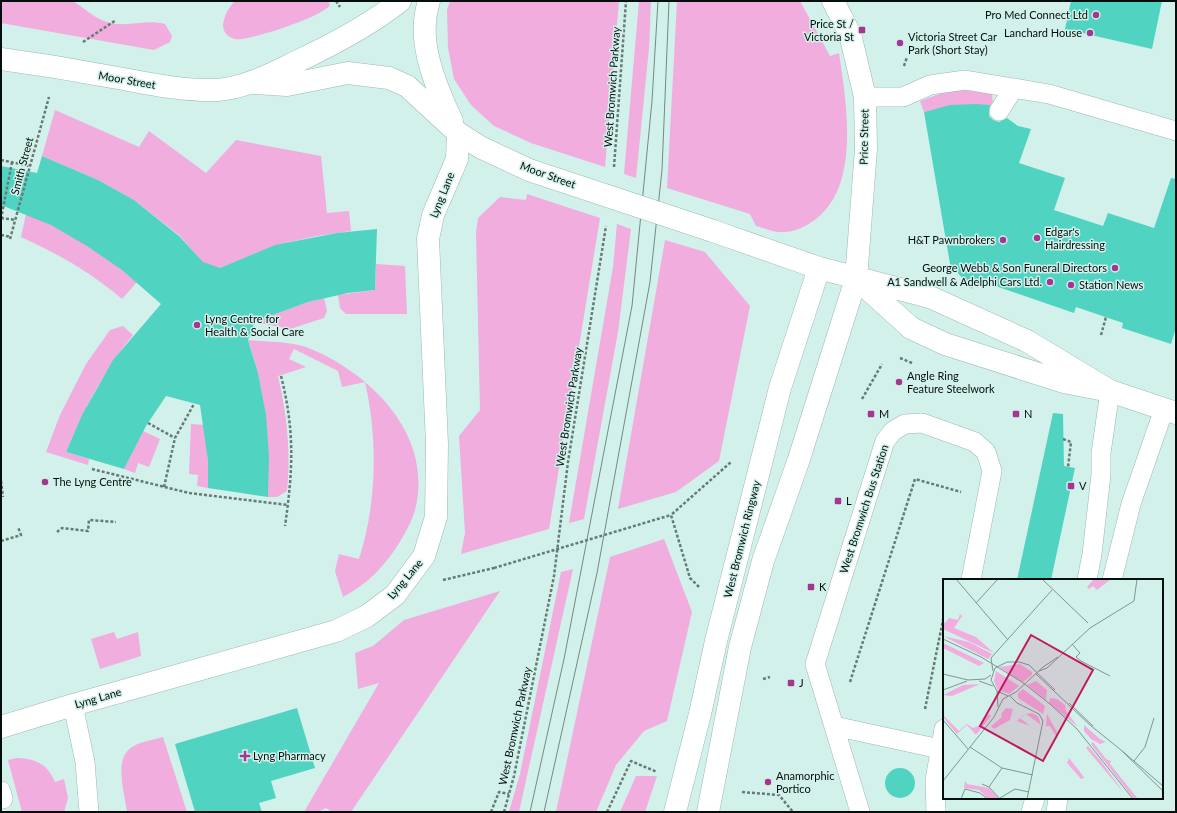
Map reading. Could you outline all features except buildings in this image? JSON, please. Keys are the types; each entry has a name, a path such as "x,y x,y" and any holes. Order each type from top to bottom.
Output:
{"street":[{"name":"Moor Street","path":"254,83 355,32 400,1"},
{"path":"429,1 424,24 428,57 440,96 458,133"},
{"name":"Price Street","path":"833,1 850,34 865,97 866,149 856,279"},
{"name":"Moor Street","path":"1,59 52,66 156,85 196,90 218,90 254,83 287,85 348,73 389,78 407,86 458,133 480,148 529,170 819,268 856,279 930,297 1027,341 1110,391"},
{"name":"Lyng Lane","path":"1,727 73,705 336,631 367,616 395,595 424,556 436,517 437,444 428,239 433,215 457,159 458,133"},
{"name":"West Bromwich Ringway","path":"675,812 700,714 716,641 780,388 819,268"},
{"path":"708,812 740,647 763,561 798,462 856,279 911,328 945,344 1064,382 1110,391 1170,411"}],"lane":[{"path":"865,97 903,97 930,85 965,80 1049,94 1176,131"},
{"path":"999,111 1014,88"},
{"path":"1087,579 1092,554 1101,475 1101,453 1110,391"},
{"path":"1112,579 1131,504 1170,411"},
{"name":"West Bromwich Bus Station","path":"860,812 815,664 886,441 893,431 905,424 922,423 974,442 986,452 992,471 971,579"},
{"path":"73,705 85,762 89,812"},
{"path":"834,726 940,750"},
{"path":"936,812 935,780 943,734"},
{"path":"1031,812 1036,799"},
{"path":"1056,812 1058,799"}],"path":[{"name":"West Bromwich Parkway","path":"613,173 626,1"},
{"path":"79,44 116,20"},
{"name":"Smith Street","path":"1,235 10,238 49,97"},
{"path":"1,160 30,166"},
{"path":"12,162 1,219 16,220"},
{"name":"West Bromwich Parkway","path":"504,812 554,576 568,462 607,220"},
{"path":"1101,335 1106,317"},
{"path":"862,400 882,364"},
{"path":"281,376 286,397 292,452 292,482 285,526"},
{"path":"164,487 176,438 194,404"},
{"path":"148,423 176,438"},
{"path":"1063,439 1071,442 1068,467"},
{"path":"438,581 494,568 671,516 731,462"},
{"path":"92,468 189,493 288,505"},
{"path":"849,686 915,479 968,494"},
{"path":"1,481 3,497"},
{"path":"671,516 690,578 704,591"},
{"path":"57,532 62,528 88,531 88,520 116,522"},
{"path":"1,541 21,535 18,527"},
{"path":"917,744 943,620"},
{"path":"607,812 631,762 659,773"},
{"path":"736,791 779,795 792,812"},
{"path":"491,812 499,792 509,794"}],"shaded area":[{"path":"1,1 70,1 106,22 118,24 152,22 165,24 172,36 170,42 154,50 1,23"},
{"path":"235,1 328,1 330,5 325,10 303,21 261,35 235,39 225,32 223,25 224,18 230,6"},
{"path":"450,1 619,1 605,167 531,143 494,126 471,105 454,79 448,48 447,10"},
{"path":"639,1 651,1 649,48 636,178 624,174"},
{"path":"677,1 800,1 830,56 839,53 847,118 845,164 840,185 830,204 816,219 801,228 788,232 780,232 756,226 750,214 667,188"},
{"path":"964,90 992,94 993,106 958,106 924,112 920,101 945,92"},
{"path":"55,110 139,147 149,131 206,173 236,140 321,156 327,213 349,211 351,231 317,236 276,245 220,268 205,265 179,235 134,200 98,180 42,156"},
{"path":"527,194 600,218 549,529 461,554 465,533 459,436 480,410 476,233 478,218 500,197 526,200"},
{"path":"26,214 56,227 85,243 99,252 137,282 122,299 98,280 74,264 21,237"},
{"path":"617,224 631,229 618,332 584,519 569,523 613,267"},
{"path":"665,240 705,252 750,306 719,461 676,492 618,509"},
{"path":"376,264 405,266 407,314 346,314 340,308 338,295 375,290"},
{"path":"324,298 327,311 324,318 290,329 254,322 308,302"},
{"path":"123,326 133,335 95,390 66,452 89,459 88,465 46,452 60,415 86,364 110,330"},
{"path":"248,340 288,343 304,346 334,360 365,382 342,387 338,371 294,349 289,359 306,367 278,376 286,419 289,462 287,491 277,497 268,497 267,437 263,398"},
{"path":"365,383 376,392 393,412 407,434 415,458 419,483 414,514 395,549 376,573 361,586 343,597 335,571 339,554 359,559 365,538 372,493 374,448"},
{"path":"191,424 204,425 208,461 208,488 197,486 198,475 189,474"},
{"path":"143,431 160,439 149,467 138,463 135,473 124,469"},
{"path":"664,539 692,612 667,721 644,731 616,765 596,812 556,812 610,557"},
{"path":"573,569 519,812 509,812 520,774 561,572"},
{"path":"500,591 351,812 332,812 326,808 318,812 304,812 379,683 358,689 355,653 373,646 404,620"},
{"path":"114,632 117,639 138,632 141,656 100,669 91,639"},
{"path":"163,737 187,812 127,812 122,776 123,758 127,751 137,744"},
{"path":"17,758 36,761 45,767 55,782 64,779 68,798 64,812 22,812 8,760"},
{"path":"636,776 657,776 645,812 620,812"}],"tram line":[{"path":"530,812 564,659 632,306 652,101 658,1"},
{"path":"544,812 597,573 650,282 662,170 669,1"}],"place":[{"name":"Pro Med Connect Ltd","path":"1096,15"},
{"name":"Price St / Victoria St","path":"862,30"},
{"name":"Lanchard House","path":"1090,33"},
{"name":"Victoria Street Car Park (Short Stay)","path":"900,43"},
{"name":"Edgar's Hairdressing","path":"1037,238"},
{"name":"H&T Pawnbrokers","path":"1003,240"},
{"name":"George Webb & Son Funeral Directors","path":"1115,268"},
{"name":"A1 Sandwell & Adelphi Cars Ltd.","path":"1050,282"},
{"name":"Station News","path":"1071,285"},
{"name":"Lyng Centre for Health & Social Care","path":"197,325"},
{"name":"Angle Ring Feature Steelwork","path":"899,382"},
{"name":"M","path":"871,414"},
{"name":"N","path":"1016,414"},
{"name":"The Lyng Centre","path":"45,482"},
{"name":"V","path":"1071,486"},
{"name":"L","path":"838,501"},
{"name":"K","path":"811,587"},
{"name":"J","path":"791,683"},
{"name":"Lyng Pharmacy","path":"245,756"},
{"name":"Anamorphic Portico","path":"768,782"}]}
